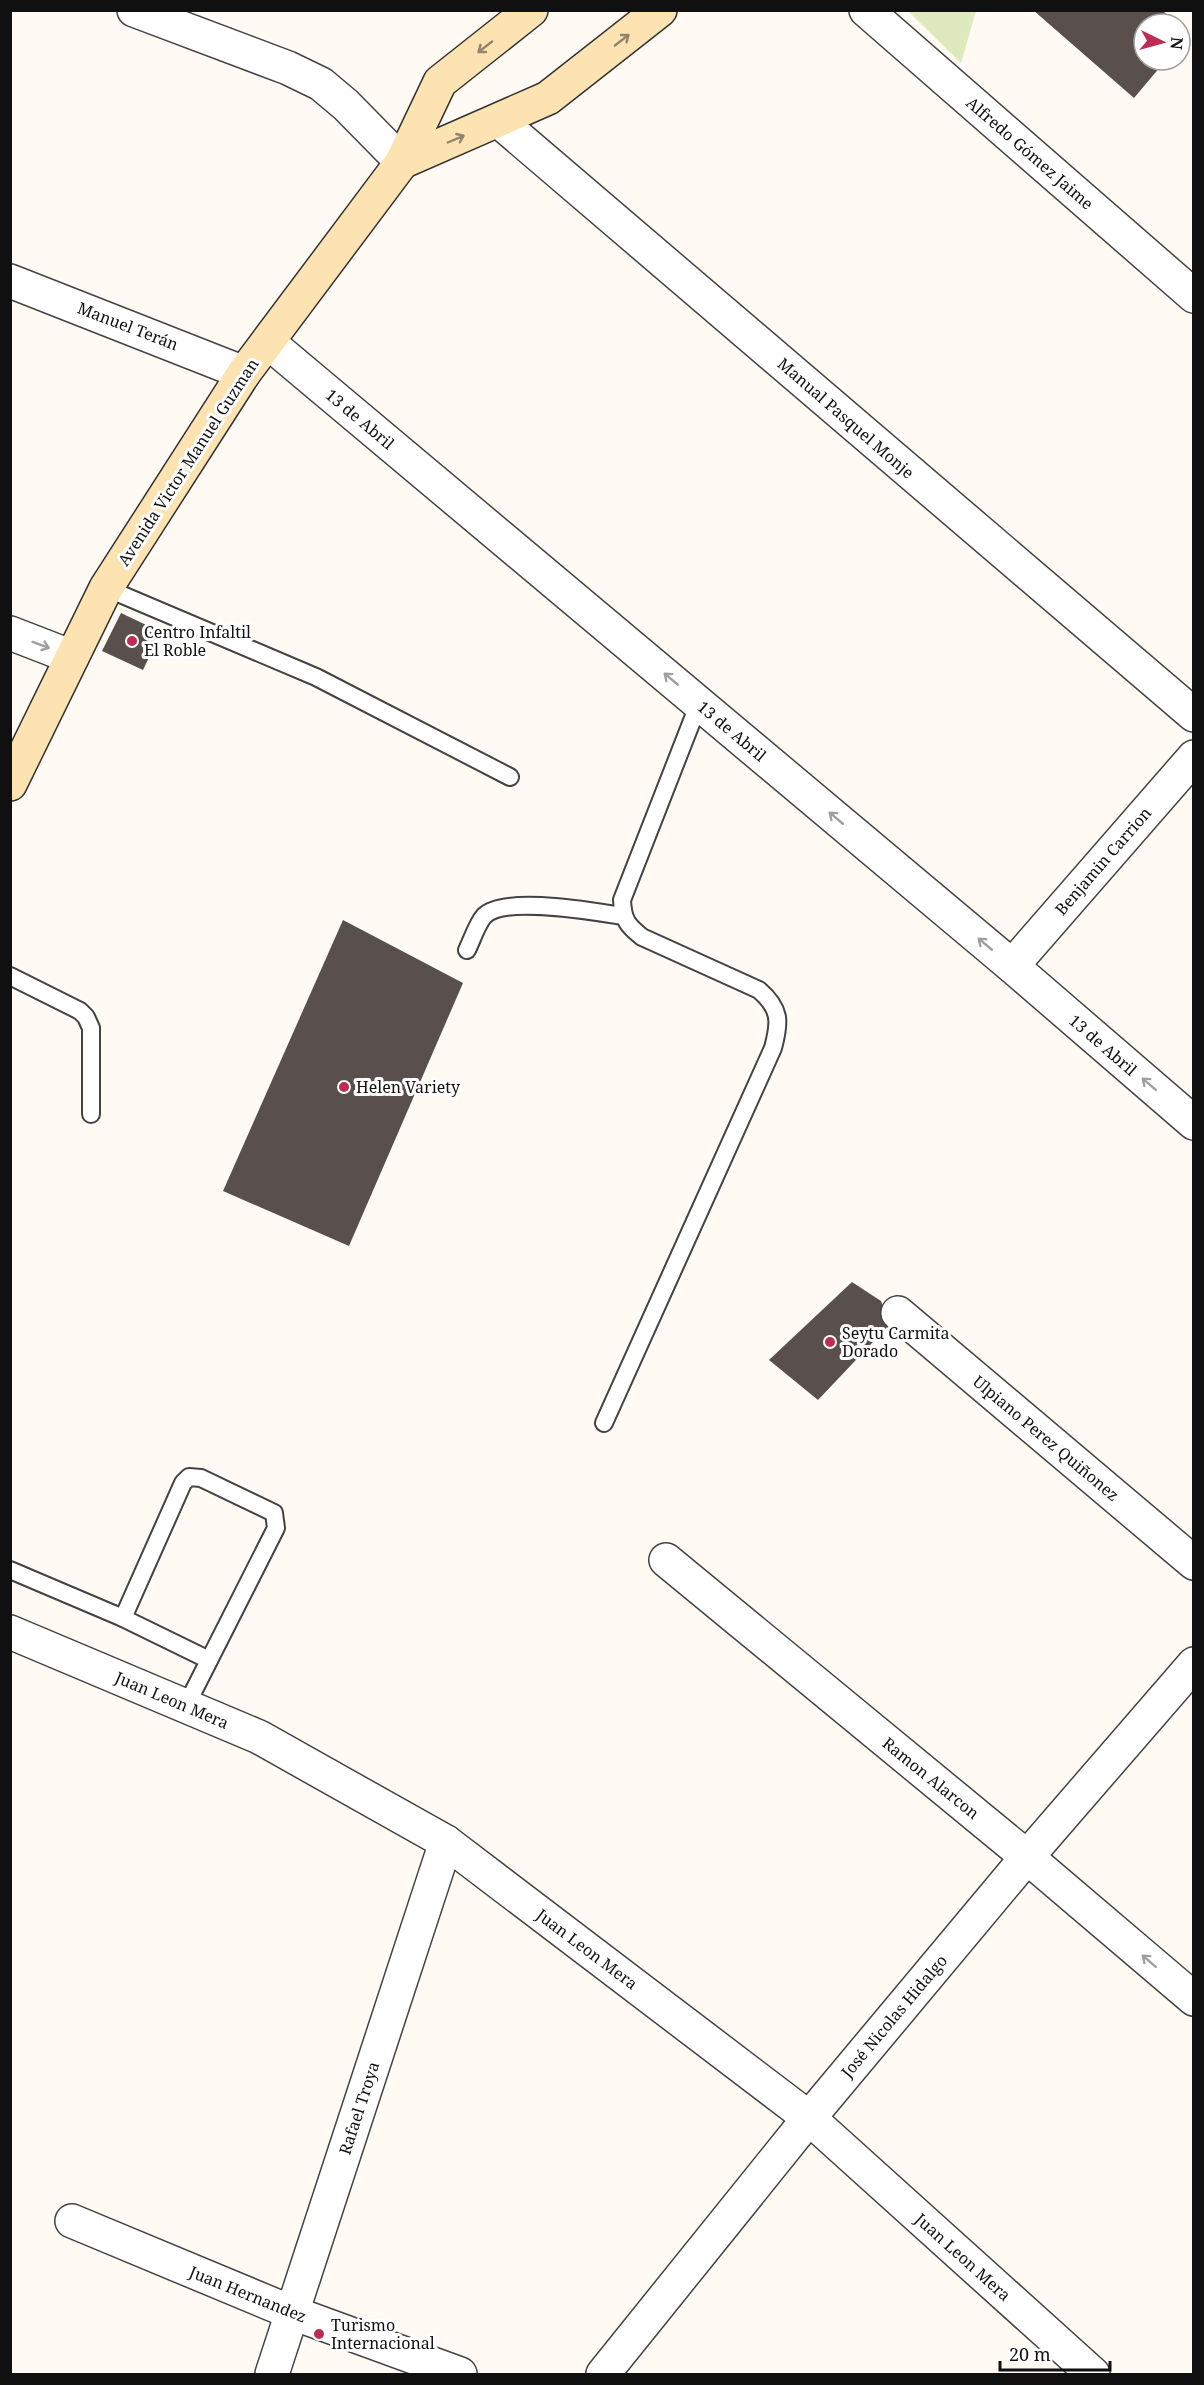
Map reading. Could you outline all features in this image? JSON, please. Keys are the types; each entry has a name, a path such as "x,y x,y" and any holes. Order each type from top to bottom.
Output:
{"street":[{"path":"134,10 288,68 321,84 346,105 402,162 548,98 660,10"},
{"name":"Avenida Victor Manuel Guzman","path":"10,784 106,588 244,373 402,162 440,82 531,10"},
{"name":"Alfredo Gómez Jaime","path":"866,10 1194,296"},
{"name":"Manual Pasquel Monje","path":"499,121 1194,715"},
{"name":"Manuel Terán","path":"10,281 244,373"},
{"name":"13 de Abril","path":"268,342 1012,966 1194,1123"},
{"path":"10,633 72,657"},
{"name":"Benjamin Carrion","path":"1012,966 1194,757"},
{"name":"Ulpiano Perez Quiñonez","path":"898,1313 1194,1563"},
{"name":"Ramon Alarcon","path":"666,1560 1027,1857 1194,1999"},
{"name":"Juan Leon Mera","path":"10,1632 259,1737 446,1842 809,2118 1093,2374"},
{"name":"José Nicolas Hidalgo","path":"603,2374 809,2118 1027,1857 1194,1664"},
{"name":"Rafael Troya","path":"272,2374 446,1842"},
{"name":"Juan Hernandez","path":"72,2221 293,2313 460,2374"}],"lane":[{"path":"106,588 316,677 510,777"},
{"path":"604,1423 773,1048 779,1027 777,1013 769,998 759,990 642,937 630,927 623,916 622,900 699,703"},
{"path":"467,950 484,916 513,905 574,908 623,916"},
{"path":"10,976 80,1011 86,1017 91,1028 91,1114"},
{"path":"123,1618 183,1483 189,1477 201,1478 274,1513 276,1528 186,1706"},
{"path":"10,1570 123,1618 209,1660"}],"green space":[{"path":"908,11 976,11 961,63"}],"building":[{"path":"1033,10 1162,10 1164,12 1132,12 1132,72 1156,72 1134,98"},
{"name":"Centro Infaltil El Roble","path":"121,613 161,632 143,670 102,651"},
{"name":"Helen Variety","path":"343,920 463,983 349,1246 223,1191"},
{"name":"Seytu Carmita Dorado","path":"852,1282 881,1301 890,1324 818,1400 769,1360"}],"place":[{"name":"Centro Infaltil El Roble","path":"132,641"},
{"name":"Helen Variety","path":"344,1087"},
{"name":"Seytu Carmita Dorado","path":"830,1342"},
{"name":"Turismo Internacional","path":"319,2334"}]}
